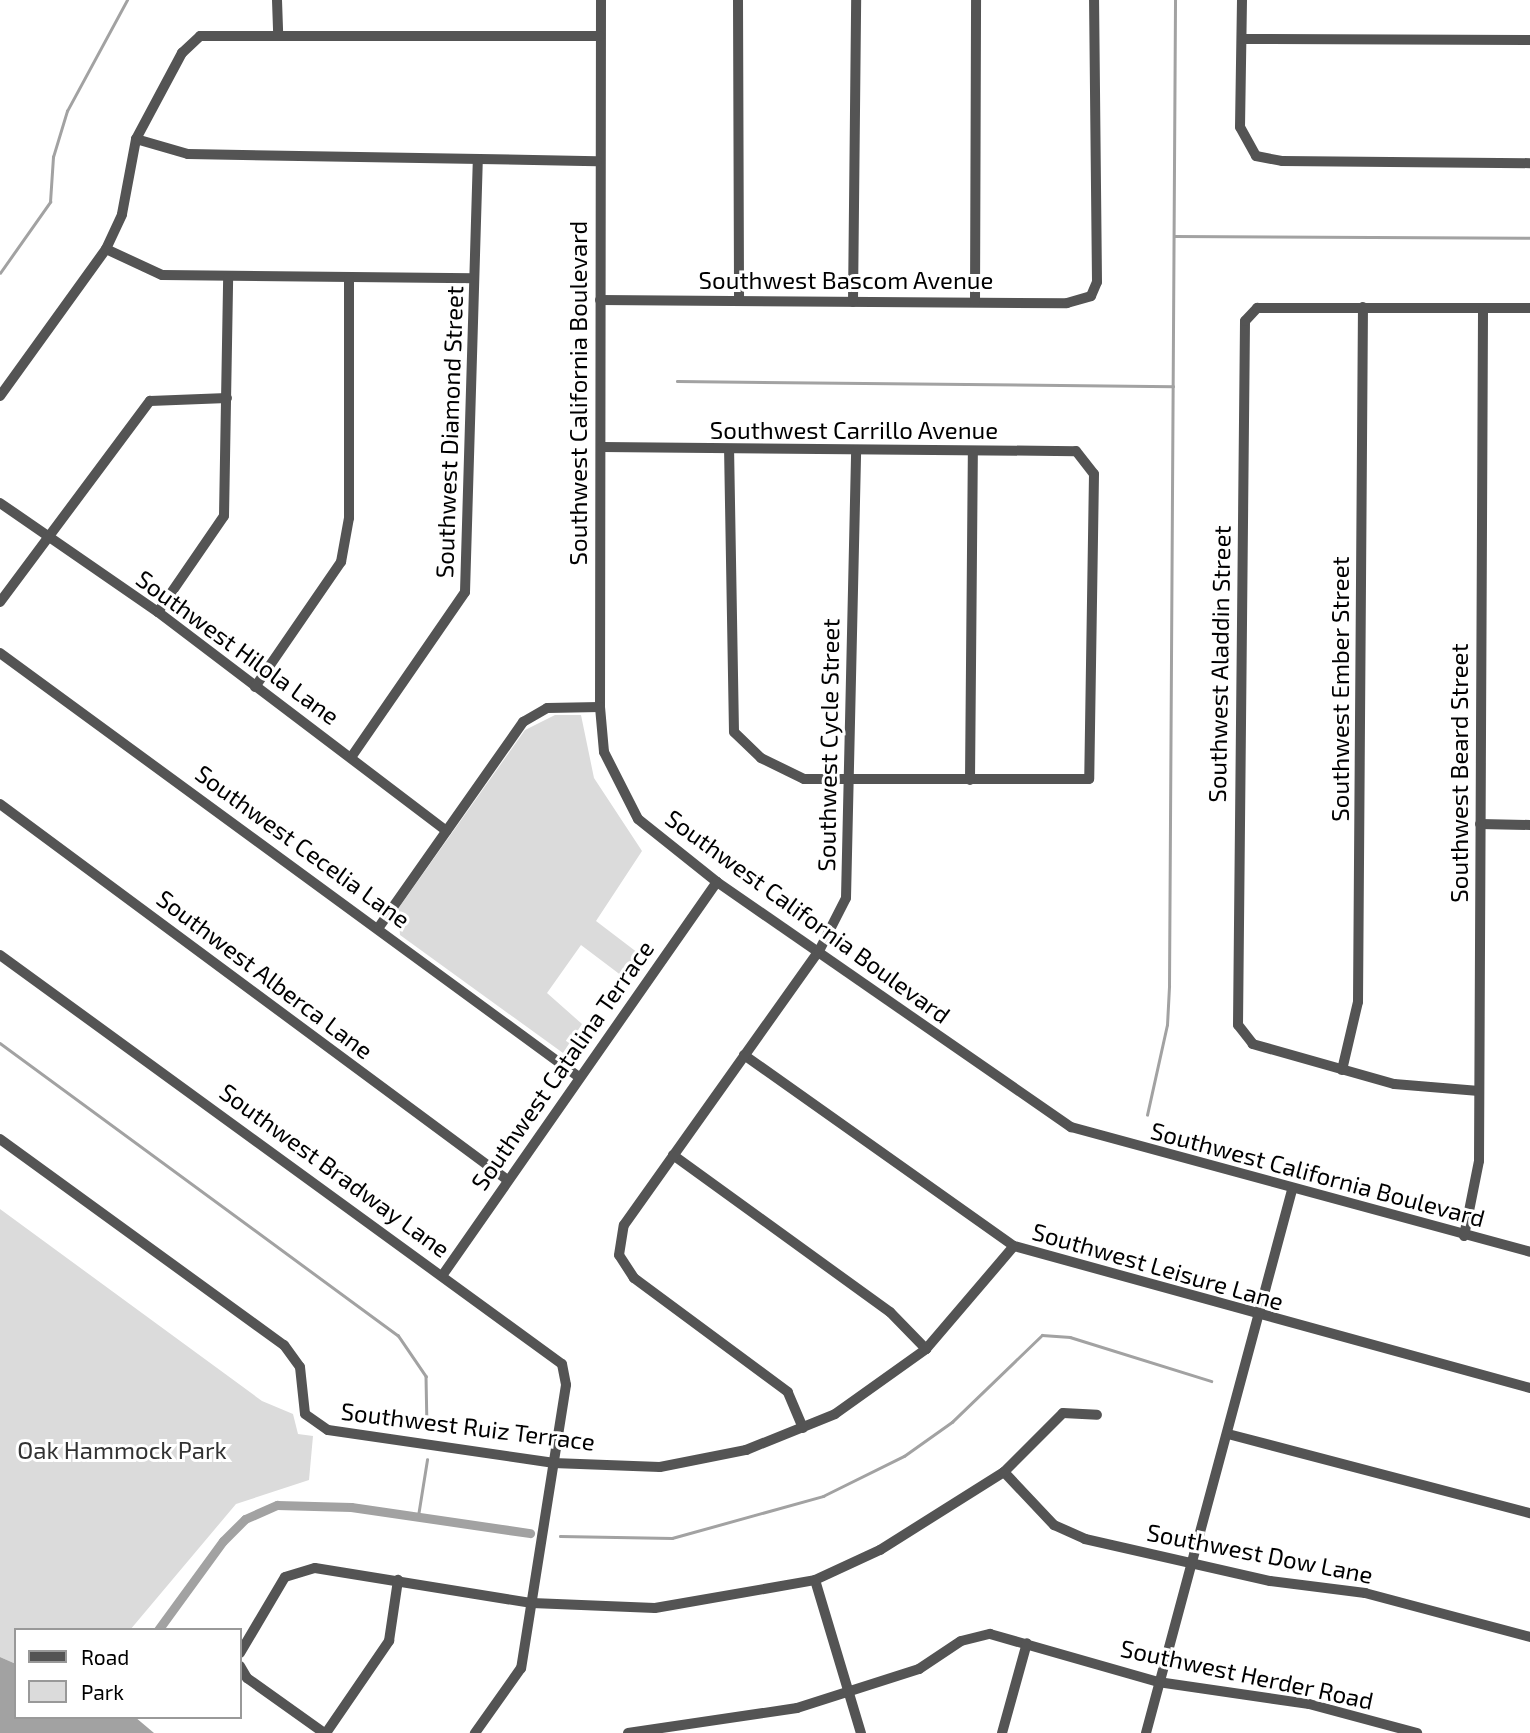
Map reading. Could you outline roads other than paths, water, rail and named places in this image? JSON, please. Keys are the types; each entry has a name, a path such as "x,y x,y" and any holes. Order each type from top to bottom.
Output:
{"street":[{"path":"277,0 278,33"},
{"name":"Southwest California Boulevard","path":"601,0 597,161 602,447 600,707 604,752 638,819 717,882 1071,1127 1292,1190 1530,1252"},
{"path":"738,0 739,301"},
{"path":"853,302 856,0"},
{"path":"975,302 976,0"},
{"name":"Southwest Bascom Avenue","path":"600,300 1067,303 1091,296 1097,282 1094,0"},
{"path":"1242,0 1240,127 1250,150 1271,161 1530,163"},
{"path":"0,396 106,249 122,214 136,139 187,46 219,33 600,36"},
{"path":"1242,39 1530,40"},
{"path":"136,139 188,154 597,161"},
{"name":"Southwest Diamond Street","path":"352,756 465,592 478,159"},
{"path":"106,249 162,275 228,278 474,278"},
{"path":"158,612 224,516 228,278"},
{"path":"255,687 341,562 349,518 349,278"},
{"path":"1363,307 1530,308"},
{"name":"Southwest Aladdin Street","path":"1342,1070 1254,1044 1238,1025 1245,321 1257,308 1363,307"},
{"name":"Southwest Ember Street","path":"1342,1070 1358,1002 1363,307"},
{"name":"Southwest Beard Street","path":"1464,1236 1478,1178 1483,308"},
{"path":"0,601 150,401 228,398"},
{"name":"Southwest Carrillo Avenue","path":"602,447 729,451 1076,451 1094,474 1089,779 971,780"},
{"name":"Southwest Cycle Street","path":"803,1429 788,1392 634,1278 619,1255 624,1225 819,951 846,898 856,450"},
{"path":"729,451 734,732 761,758 804,779 849,780 971,780 973,451"},
{"name":"Southwest Hilola Lane","path":"0,503 47,538 158,612 255,687 352,756 446,831"},
{"name":"Southwest Cecelia Lane","path":"0,653 379,927 579,1077"},
{"path":"379,927 530,715 547,708 600,707"},
{"name":"Southwest Alberca Lane","path":"0,804 506,1179"},
{"path":"1480,824 1530,825"},
{"name":"Southwest Catalina Terrace","path":"444,1273 506,1179 717,882"},
{"name":"Southwest Bradway Lane","path":"0,955 444,1273 562,1364 566,1385 521,1668 475,1733"},
{"name":"Southwest Leisure Lane","path":"744,1055 1014,1246 1255,1317 1530,1388"},
{"path":"1342,1070 1420,1090 1479,1091"},
{"name":"Southwest Ruiz Terrace","path":"0,1139 284,1345 300,1367 305,1414 328,1430 553,1463 660,1467 746,1450 803,1429 856,1402 926,1349 1014,1246"},
{"path":"673,1155 890,1312 926,1349"},
{"path":"1146,1733 1158,1682 1195,1565 1255,1317 1292,1190"},
{"path":"242,1650 285,1577 315,1569 532,1603 655,1608 815,1580 880,1550 1004,1472 1063,1413 1097,1415"},
{"path":"1228,1434 1530,1513"},
{"name":"Southwest Dow Lane","path":"1004,1472 1054,1525 1195,1565 1365,1593 1530,1637"},
{"path":"242,1669 247,1678 325,1733 389,1641 398,1580"},
{"path":"815,1580 861,1733"},
{"name":"Southwest Herder Road","path":"628,1733 727,1728 849,1694 919,1669 961,1641 990,1634 1158,1682 1309,1704 1417,1733"},
{"path":"1002,1733 1027,1643"}],"waterway":[{"path":"0,273 50,202 53,157 67,111 127,0"},
{"path":"1147,1115 1167,1025 1169,986 1175,0"},
{"path":"1174,236 1530,238"},
{"path":"677,381 1173,386"},
{"path":"0,1043 398,1335 426,1376 427,1428"},
{"path":"560,1536 672,1538 823,1496 904,1456 952,1422 1042,1335 1070,1337 1211,1381"},
{"path":"418,1516 427,1460"},
{"path":"159,1628 223,1541 245,1519 277,1505 351,1507 530,1533"}],"park label":[{"name":"Oak Hammock Park","path":"122,1450"}]}
